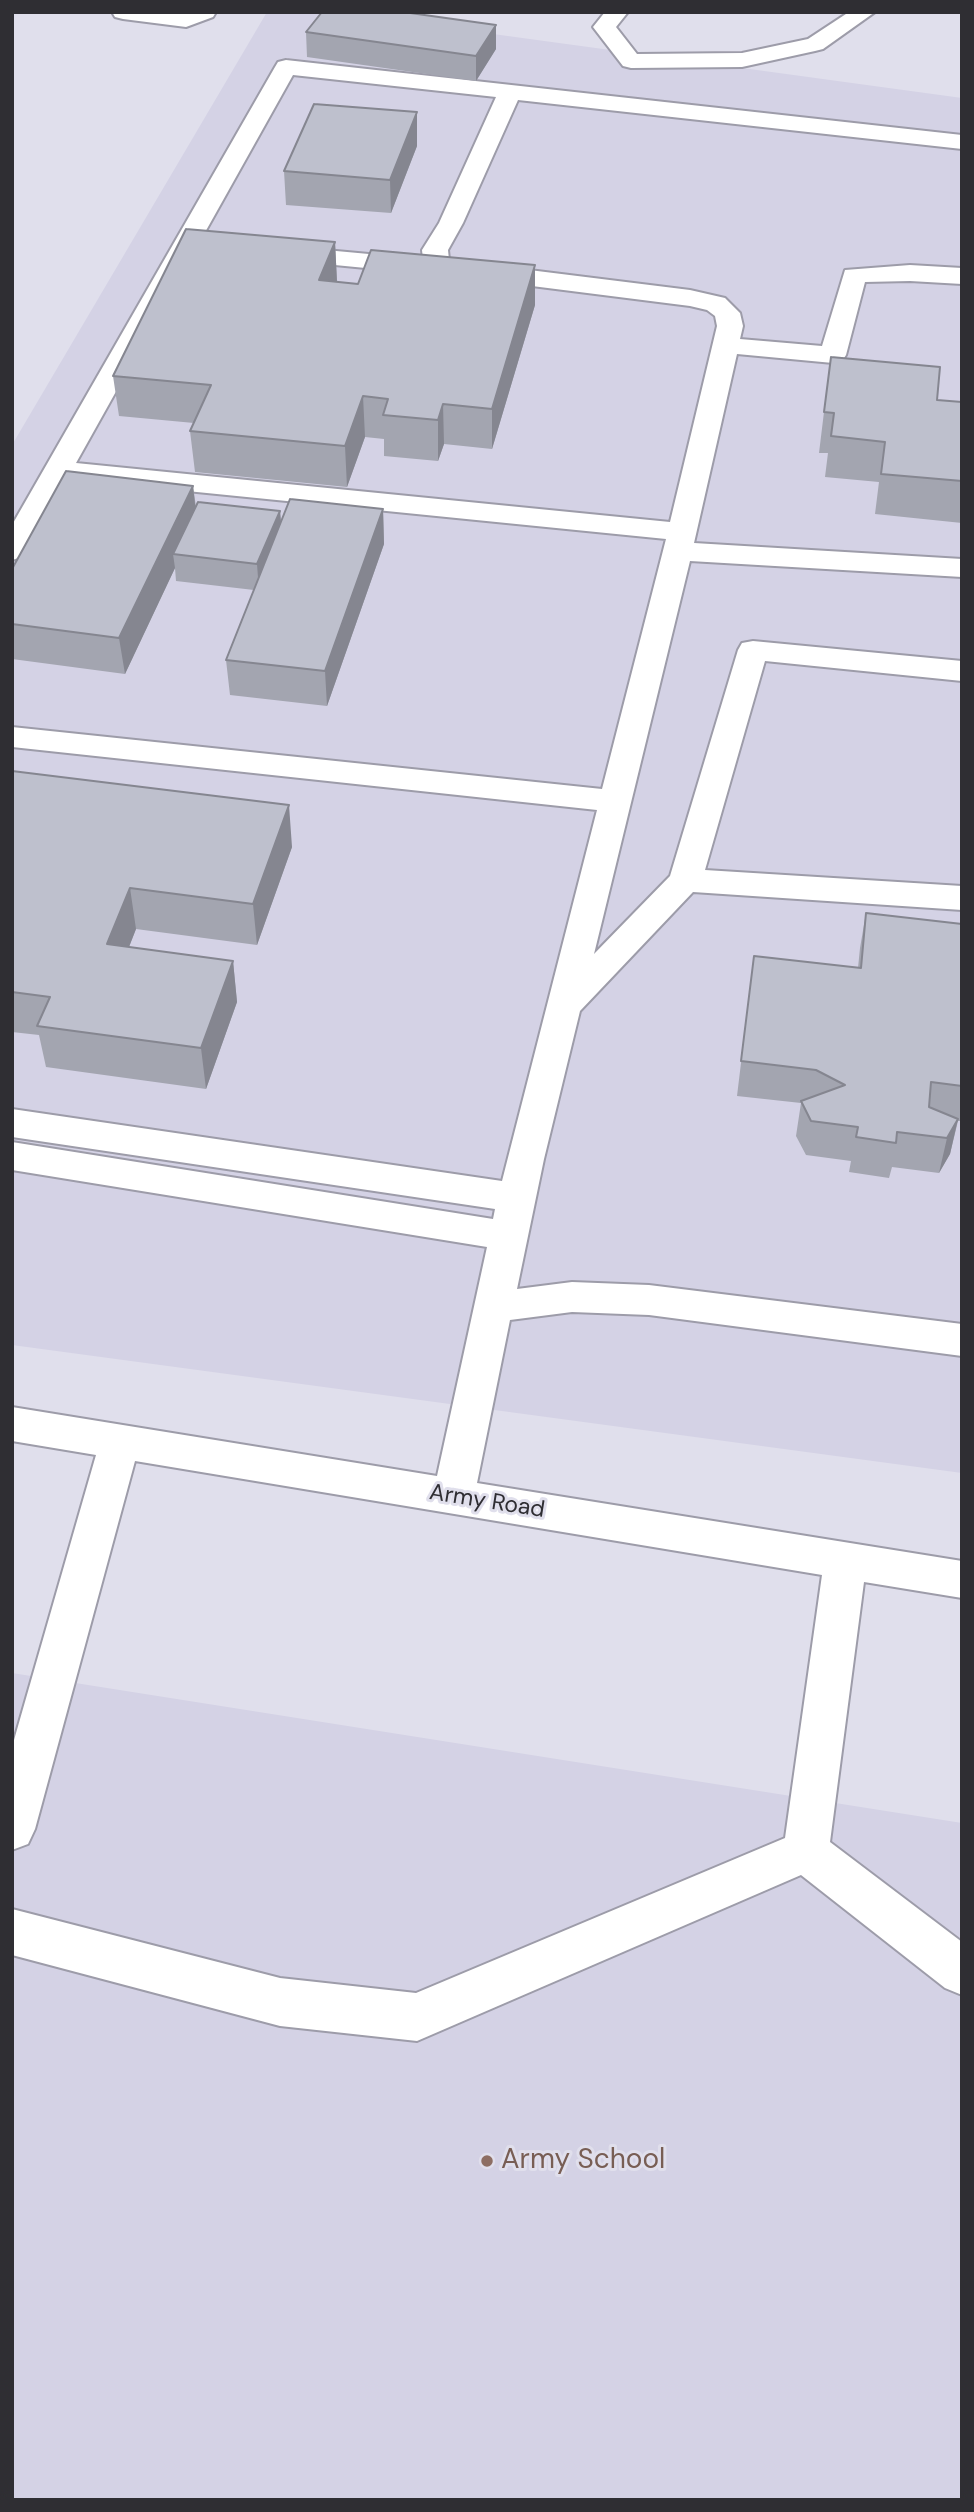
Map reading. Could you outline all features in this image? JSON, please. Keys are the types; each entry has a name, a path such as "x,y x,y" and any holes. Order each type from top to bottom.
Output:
{"street":[{"path":"123,12 195,16"},
{"path":"617,12 604,27 631,61 645,61 742,60 815,44 864,12"},
{"path":"12,551 286,67 303,45"},
{"path":"286,67 962,142"},
{"path":"437,266 435,250 451,223 510,92"},
{"path":"184,246 211,248"},
{"path":"264,253 437,266 690,298 716,304 727,313 730,326 680,541 517,1197 453,1497"},
{"path":"724,345 833,355 854,275 910,273 962,276"},
{"path":"58,470 680,541 962,568"},
{"path":"564,1005 685,880 753,650 962,671"},
{"path":"12,737 615,801"},
{"path":"685,880 962,898"},
{"path":"12,1123 517,1197"},
{"path":"12,1156 509,1237"},
{"path":"494,1307 572,1297 649,1300 962,1340"},
{"name":"Army Road","path":"12,1424 962,1580"},
{"path":"12,1829 120,1441"},
{"path":"806,1851 845,1561"},
{"path":"12,1932 279,2002 417,2017 806,1851"},
{"path":"806,1851 962,1972"}],"shaded area":[{"path":"267,12 332,12 962,98 962,1473 12,1345 12,445"},
{"name":"Army School","path":"12,1673 962,1823 962,2500 12,2500"}],"building":[{"path":"322,12 403,12 496,25 476,56 306,32"},
{"path":"314,104 417,112 390,180 284,171"},
{"path":"186,229 335,242 319,280 358,284 371,250 535,265 492,409 443,404 438,420 383,415 388,399 363,396 345,446 190,431 211,385 113,376"},
{"path":"831,357 940,367 937,400 962,402 962,481 881,474 885,442 831,436 834,413 824,412"},
{"path":"66,471 193,486 119,638 12,624 12,569"},
{"path":"290,499 383,509 325,671 226,660"},
{"path":"198,502 280,511 257,564 173,554"},
{"path":"12,771 289,805 253,904 130,888 107,944 233,961 201,1048 37,1026 50,997 12,992"},
{"path":"866,913 962,924 962,1086 931,1082 929,1107 958,1119 947,1138 897,1132 896,1143 856,1137 858,1127 811,1121 801,1101 845,1085 816,1070 741,1061 754,956 861,968"}],"place":[{"name":"Army School","path":"487,2161"}]}
